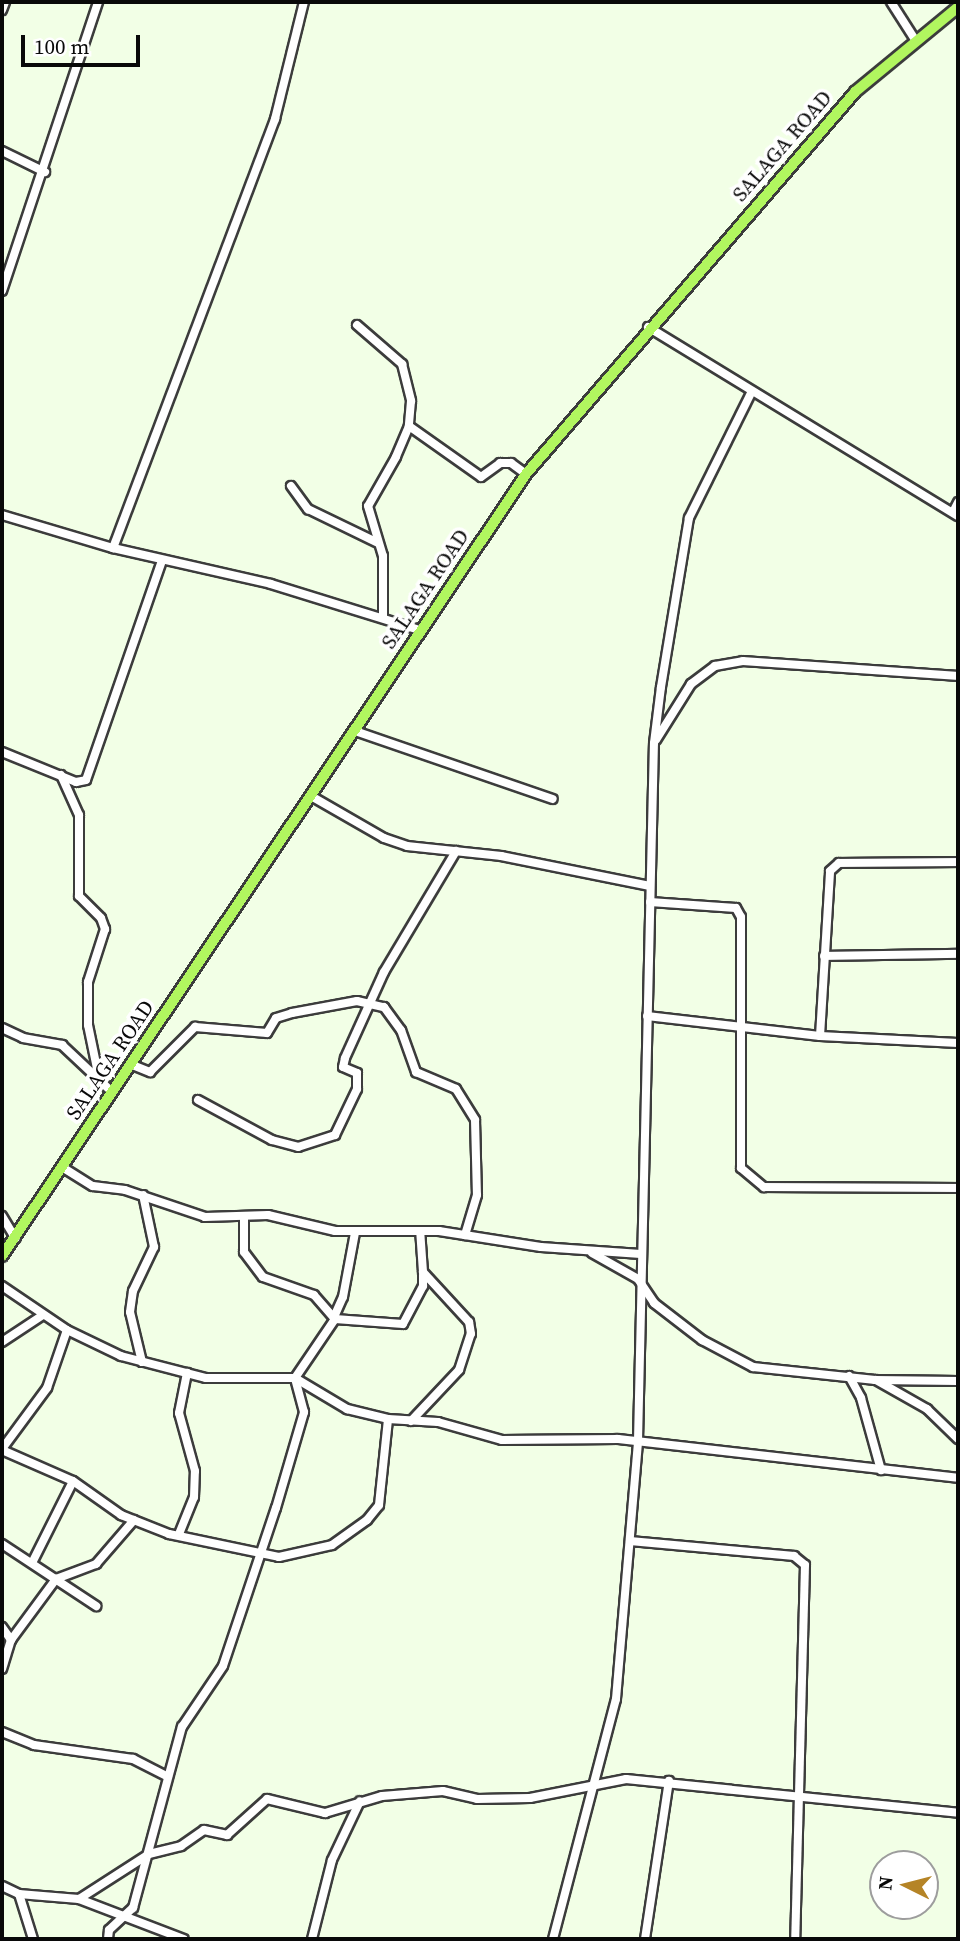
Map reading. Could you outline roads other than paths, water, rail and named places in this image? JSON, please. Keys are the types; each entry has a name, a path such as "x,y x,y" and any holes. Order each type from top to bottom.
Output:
{"main road":[{"name":"SALAGA ROAD","path":"2,1256 526,474 648,327 855,92 914,38 958,7"}],"street":[{"path":"2,10 5,2"},
{"path":"2,291 45,172 98,2"},
{"path":"113,548 275,119 304,2"},
{"path":"891,2 914,38"},
{"path":"2,151 45,172"},
{"path":"357,325 402,364 411,401 409,426 368,506 376,542 383,556 383,618"},
{"path":"648,327 751,393 956,514 958,502"},
{"path":"553,1939 592,1784 617,1699 638,1441 638,1279 641,1254 654,743 690,518 751,393"},
{"path":"409,426 481,477 500,463 511,463 526,474"},
{"path":"291,486 308,509 376,542"},
{"path":"2,515 113,548 271,584 420,630"},
{"path":"2,752 76,782 92,772 162,560"},
{"path":"654,743 691,684 715,667 743,661 958,676"},
{"path":"355,731 553,799"},
{"path":"61,775 79,816 79,896 105,929 88,982 88,1025 99,1078"},
{"path":"312,796 384,838 650,886"},
{"path":"198,1100 272,1140 298,1147 335,1135 357,1089 357,1073 343,1067 368,1002 456,851"},
{"path":"820,1036 830,871 839,863 958,862"},
{"path":"650,902 736,908 741,917 741,1168 764,1187 958,1188"},
{"path":"824,956 958,954"},
{"path":"130,1064 150,1072 195,1027 267,1033 276,1018 346,1002 368,1002 394,1018 416,1072 456,1089 475,1120 477,1195 465,1235"},
{"path":"647,1016 741,1024 820,1036 958,1043"},
{"path":"2,1028 23,1038 62,1045 112,1091"},
{"path":"62,1167 93,1186 143,1195 205,1217 244,1218 268,1215 355,1233 465,1235 588,1251 641,1254"},
{"path":"142,1362 130,1312 132,1291 154,1247 143,1195"},
{"path":"2,1216 15,1238"},
{"path":"244,1218 244,1252 263,1277 314,1296 335,1318 403,1324 423,1286 420,1233"},
{"path":"108,1939 122,1916 133,1908 182,1727 223,1666 304,1412 295,1378 335,1318 343,1297 355,1233"},
{"path":"588,1251 638,1279 654,1303 685,1328 753,1367 875,1380 958,1381"},
{"path":"411,1421 459,1370 471,1334 469,1322 422,1272"},
{"path":"2,1286 67,1330 142,1362 187,1373 295,1378 348,1409 388,1419 438,1422 502,1440 638,1441 958,1478"},
{"path":"2,1342 43,1315"},
{"path":"67,1330 47,1388 2,1450 74,1481 85,1495 134,1520 179,1534 260,1555 279,1557 332,1545 367,1520 379,1505 388,1419"},
{"path":"179,1534 194,1497 195,1471 179,1413 187,1373"},
{"path":"849,1376 861,1398 881,1470"},
{"path":"875,1380 927,1409 958,1439"},
{"path":"33,1561 74,1481"},
{"path":"2,1669 11,1640 56,1579 96,1564 134,1520"},
{"path":"629,1541 794,1556 805,1565 796,1795 794,1939"},
{"path":"2,1544 33,1561 96,1606"},
{"path":"2,1627 11,1640"},
{"path":"2,1732 34,1745 133,1759 168,1777"},
{"path":"645,1939 670,1780"},
{"path":"79,1899 149,1854 181,1846 204,1830 227,1835 267,1799 325,1813 360,1801 443,1791 477,1799 530,1798 592,1784 670,1780 958,1813"},
{"path":"312,1939 331,1860 360,1801"},
{"path":"2,1886 19,1894 79,1899 184,1939"},
{"path":"19,1894 33,1939"}]}
